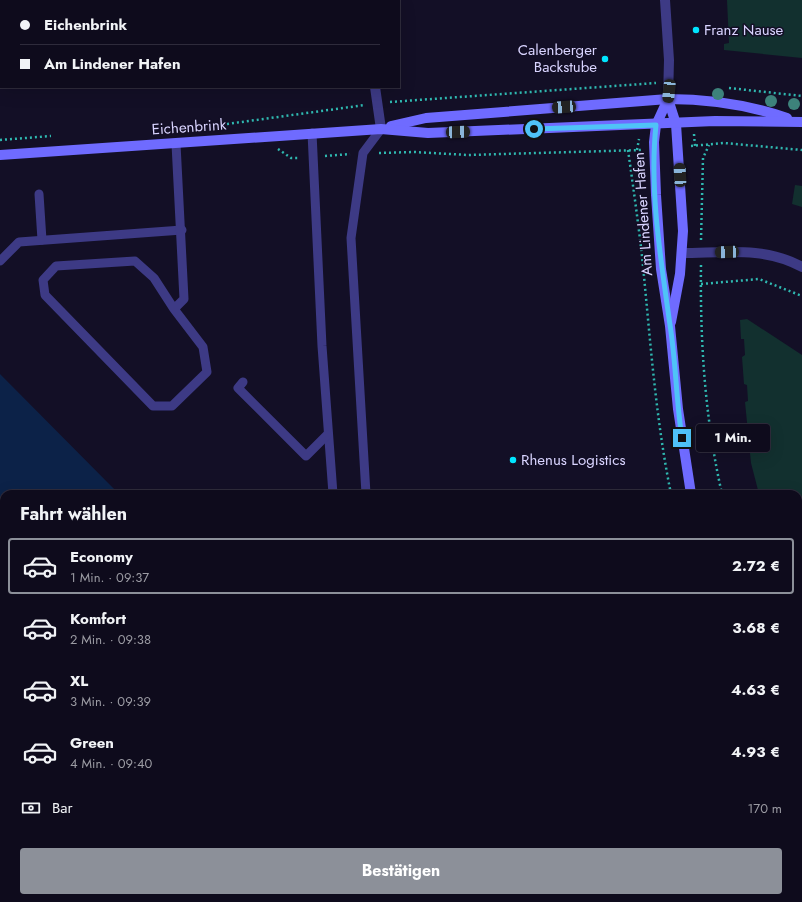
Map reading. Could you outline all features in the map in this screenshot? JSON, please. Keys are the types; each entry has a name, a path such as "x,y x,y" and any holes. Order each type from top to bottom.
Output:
{"main road":[{"name":"Eichenbrink","path":"0,154 176,144 381,128 426,118 668,99 704,100 770,112 799,121"},
{"name":"Am Lindener Hafen","path":"668,99 676,124 682,201 682,254 677,296 670,326"},
{"name":"Am Lindener Hafen","path":"668,99 656,125 654,142 655,187 661,269 670,326 678,409 690,490"},
{"name":"Eichenbrink","path":"381,128 428,133 656,125 715,121 799,121"}],"street":[{"path":"665,0 670,82 668,99"},
{"path":"375,88 376,103 381,128"},
{"path":"682,254 751,252 777,257 802,267"}],"lane":[{"path":"366,490 352,238 363,153 381,128"},
{"path":"312,133 322,346 333,490"},
{"path":"174,309 184,299 182,230 176,144"},
{"path":"39,194 42,240"},
{"path":"0,261 19,242 182,230"},
{"path":"135,261 154,278 174,309 203,348 206,372 172,406 153,406 45,295 43,280 56,266 135,261"},
{"path":"243,382 238,388 306,456 328,435"}],"path":[{"path":"223,125 376,103 670,82"},
{"path":"723,88 802,96"},
{"path":"0,140 53,136"},
{"path":"260,137 290,158 363,153 414,152 468,155 628,150 642,254 663,456 670,490"},
{"path":"721,490 709,418 702,354 702,158 709,144 724,143 802,150"},
{"path":"701,284 759,279 802,296"}],"green space":[{"path":"727,0 802,0 802,58 724,50 724,44 729,43"},
{"path":"795,185 802,186 802,207 792,204"},
{"path":"747,319 802,355 802,490 758,490 751,463 745,402 748,401 747,385 744,384 742,357 745,355 744,339 741,339 740,320"}],"water":[{"path":"0,374 115,490 0,490"}],"place":[{"name":"Franz Nause","path":"696,30"},
{"name":"Calenberger Backstube","path":"605,59"},
{"name":"Rhenus Logistics","path":"513,460"}],"route":[{"path":"534,129 656,125 654,142 655,180 661,269 670,326 682,438"}]}
